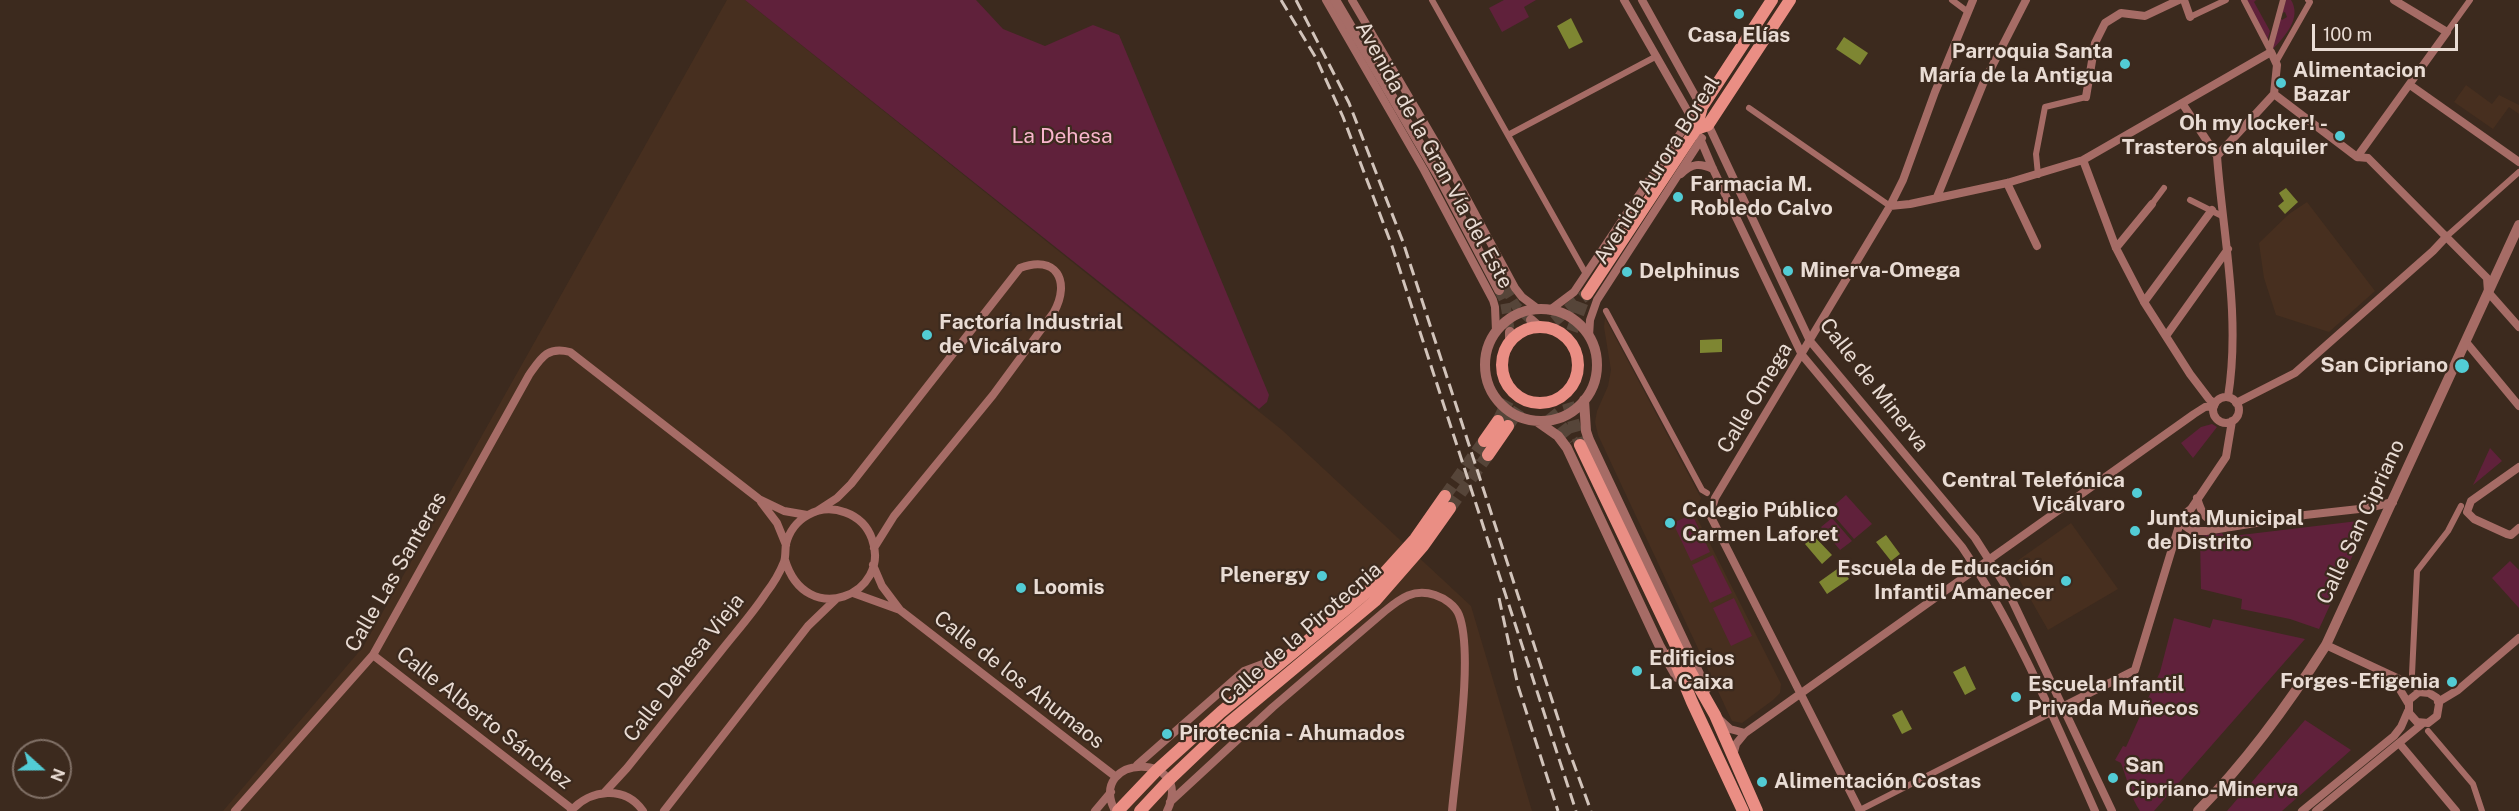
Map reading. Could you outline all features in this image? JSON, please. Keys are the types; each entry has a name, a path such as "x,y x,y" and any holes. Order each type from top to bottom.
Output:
{"main road":[{"name":"Avenida Aurora Boreal","path":"1702,107 1772,0"},
{"name":"Avenida Aurora Boreal","path":"1708,124 1790,0"},
{"path":"1698,135 1702,107"},
{"path":"1587,294 1708,124"},
{"path":"1529,404 1568,397 1578,367 1578,357 1572,344 1561,332 1543,319 1510,337 1502,364 1504,377 1510,388 1529,404 1550,412"},
{"path":"1572,331 1572,344"},
{"path":"1508,401 1510,388"},
{"path":"1484,441 1503,423 1488,455"},
{"path":"1743,811 1578,445 1678,650 1715,715 1757,811"},
{"name":"Calle de la Pirotecnia","path":"1116,811 1157,770 1289,654 1367,592 1448,502 1423,546 1375,601 1238,715 1168,781 1140,811"}],"street":[{"name":"Avenida de la Gran Vía del Este","path":"1326,0 1424,170 1493,300 1496,332"},
{"name":"Avenida de la Gran Vía del Este","path":"1335,0 1502,288 1438,164 1342,0"},
{"name":"Avenida de la Gran Vía del Este","path":"1352,0 1446,160 1515,288 1543,319"},
{"path":"1432,0 1586,274"},
{"name":"Calle de Minerva","path":"1624,0 1691,117 1713,170 1802,355 1977,568 1993,594 2051,713 2095,811"},
{"name":"Calle de Minerva","path":"1642,0 1702,107 1810,341 1975,538 1989,558 2006,585 2112,811"},
{"path":"1952,0 1968,12"},
{"name":"Calle Omega","path":"1860,811 1710,515 1715,498 1890,206 1903,180 1972,0"},
{"path":"1937,197 1983,84 2026,0"},
{"path":"2038,176 2036,154 2044,107 2086,97 2095,43 2105,22 2121,13 2145,16 2178,0"},
{"path":"2184,0 2190,17 2226,0"},
{"path":"2217,156 2274,94 2277,65 2244,0"},
{"path":"2271,52 2269,46 2283,0"},
{"path":"2276,62 2310,2 2308,0"},
{"path":"2394,0 2447,32"},
{"path":"2357,158 2470,0"},
{"path":"1749,108 1890,206 1910,204 2038,176 2083,160 2271,52"},
{"path":"1508,135 1656,57"},
{"path":"2410,85 2519,162"},
{"path":"2274,94 2357,158 2368,158 2487,278 2488,292 2519,327"},
{"path":"2182,103 2217,156 2222,216 2228,249 2231,316 2228,397"},
{"name":"Avenida Aurora Boreal","path":"1543,319 1568,297 1586,274 1691,117 1702,107"},
{"name":"Avenida Aurora Boreal","path":"1588,336 1590,320 1597,300 1674,181 1698,135"},
{"path":"2083,160 2116,248 2144,302 2214,408 2228,422 2230,435 2226,457 2191,509"},
{"path":"1674,181 1687,168 1697,164 1713,170"},
{"path":"2236,403 2295,373 2519,172"},
{"path":"2007,183 2037,246"},
{"path":"2116,248 2164,188"},
{"path":"2190,200 2222,216"},
{"path":"2144,302 2212,210"},
{"name":"Calle San Cipriano","path":"2198,811 2256,748 2291,701 2326,645 2519,225"},
{"path":"2166,336 2228,249"},
{"path":"836,599 822,598 803,590 789,574 785,560 786,545 794,528 807,515 837,498 851,484 1020,268 1031,264 1042,264 1054,269 1063,285 1061,299 1054,312 993,395 894,516 874,548"},
{"path":"1606,311 1702,490 1707,493"},
{"path":"1538,422 1565,416 1584,400 1593,385 1596,371 1594,350 1588,336 1572,319 1543,319 1518,314 1496,332 1486,355 1485,373 1489,386 1495,399 1511,413 1538,422 1558,436 1567,448 1660,647 1692,702"},
{"path":"2466,342 2519,406"},
{"name":"Calle Las Santeras","path":"236,811 373,655 529,375 550,351 559,349 570,352 759,499"},
{"path":"1733,759 1736,744 1745,734 2194,414 2214,408 2220,398 2228,397 2236,403 2239,411 2228,422"},
{"path":"1584,400 1585,423 1589,440 1708,693 1715,715 1730,729 1745,734"},
{"path":"2519,467 2471,501 2467,512 2474,519 2507,534 2511,535 2519,528"},
{"path":"2197,498 2201,511 2208,520 2224,527"},
{"path":"759,499 784,511 807,515"},
{"path":"759,499 777,523 786,545"},
{"path":"2181,523 2188,530 2195,531 2368,508 2393,502"},
{"path":"2412,674 2417,571 2448,531 2461,506"},
{"path":"664,811 808,626 836,599 853,592 869,576 873,565 874,548 866,528 849,514 828,509 817,511"},
{"path":"2064,706 2135,670 2184,512 2191,509 2201,511"},
{"name":"Calle Dehesa Vieja","path":"604,793 627,768 766,594 785,560"},
{"name":"Calle de los Ahumaos","path":"873,565 882,586 900,610 1116,777"},
{"name":"Calle de los Ahumaos","path":"853,592 900,610"},
{"name":"Calle de la Pirotecnia","path":"1170,802 1273,706 1385,611 1414,592 1436,595 1448,602 1458,612 1462,628 1464,678 1452,811"},
{"path":"2438,702 2458,690 2519,638"},
{"path":"2316,811 2399,743 2435,719 2439,711 2438,702 2429,693 2326,645"},
{"name":"Calle de la Pirotecnia","path":"1116,777 1125,769 1137,765 1244,671 1289,654"},
{"name":"Calle Alberto Sánchez","path":"373,655 572,810"},
{"path":"2384,673 2399,687 2413,720 2425,727 2473,784 2482,811"},
{"path":"2302,811 2394,736 2401,727 2408,707 2416,694 2429,693"},
{"path":"1860,811 2051,713"},
{"path":"2399,743 2456,811"},
{"path":"1137,765 1157,770 1168,781"},
{"path":"1095,811 1110,792 1116,777"},
{"name":"Calle de la Pirotecnia","path":"1167,811 1171,791 1168,781"},
{"name":"Calle de la Pirotecnia","path":"1110,792 1116,811"},
{"path":"572,810 581,801 604,793 618,794 630,799 643,811"}],"shaded area":[{"path":"727,0 745,0 1282,430 1471,606 1532,811 223,811 363,647"},
{"path":"1571,18 1583,42 1569,49 1557,26"},
{"path":"1844,37 1868,53 1860,65 1836,49"},
{"path":"2466,85 2492,104 2499,95 2519,105 2519,114 2509,107 2493,129 2454,102"},
{"path":"2286,188 2298,202 2285,214 2278,206 2284,201 2279,193"},
{"path":"2307,202 2375,291 2329,332 2276,315 2264,278 2259,243 2289,214"},
{"name":"Colegio Público Carmen Laforet","path":"1605,318 1701,498 1695,514 1781,684 1780,693 1773,700 1742,723 1732,721 1598,435 1595,422 1597,411 1608,386 1611,370 1604,327"},
{"path":"1722,339 1722,352 1700,353 1700,340"},
{"name":"Escuela de Educación Infantil Amanecer","path":"2071,523 2118,589 2048,630 2015,572 2017,561"},
{"path":"1886,535 1900,554 1891,561 1876,542"},
{"path":"1814,536 1832,555 1822,564 1805,544"},
{"path":"1840,567 1849,579 1827,594 1819,582"},
{"path":"1965,666 1976,689 1965,695 1953,672"},
{"path":"1902,710 1912,729 1902,734 1892,715"}],"green space":[{"name":"La Dehesa","path":"745,0 976,0 1003,29 1045,46 1093,25 1119,35 1269,395 1267,402 1259,409"},
{"path":"1504,0 1536,0 1524,7 1529,17 1502,32 1489,8"},
{"path":"2245,0 2256,0 2254,2 2270,31 2267,42"},
{"path":"2286,0 2291,0 2294,7 2293,20 2282,38 2271,49 2280,17 2282,20 2287,17 2285,12 2282,13"},
{"path":"2212,424 2217,427 2193,458 2181,443 2201,427"},
{"path":"2490,448 2502,461 2473,485"},
{"path":"1846,495 1872,524 1854,539 1829,510"},
{"path":"1692,514 1710,552 1691,561 1673,523"},
{"path":"1832,518 1852,541 1840,550 1821,527"},
{"path":"2358,521 2363,533 2319,629 2290,619 2241,609 2242,599 2201,589 2200,536 2222,533 2224,537"},
{"path":"1713,555 1732,593 1710,603 1692,565"},
{"path":"2510,561 2519,570 2519,608 2492,578"},
{"path":"1734,598 1752,636 1731,646 1713,608"},
{"path":"2174,618 2210,628 2213,619 2305,639 2154,811 2140,811 2121,763 2115,760 2123,746 2126,747 2160,672"},
{"path":"2305,720 2351,750 2282,811 2227,811"}],"tunnel":[{"path":"1505,288 1516,306 1531,320"},
{"path":"1499,290 1505,302 1510,332"},
{"path":"1554,321 1587,294"},
{"path":"1572,331 1583,301"},
{"path":"1498,421 1508,401"},
{"path":"1568,403 1580,445"},
{"path":"1508,426 1519,409"},
{"path":"1550,412 1573,441"},
{"path":"1445,496 1484,441"},
{"path":"1450,508 1488,455"}],"railway":[{"path":"1281,0 1316,58 1343,117 1392,246 1576,811"},
{"path":"1296,0 1349,103 1403,242 1565,740 1591,811"},
{"path":"1499,598 1518,686 1558,811"}],"place":[{"name":"Casa Elías","path":"1739,14"},
{"name":"Parroquia Santa María de la Antigua","path":"2125,64"},
{"name":"Alimentacion Bazar","path":"2281,83"},
{"name":"Oh my locker! - Trasteros en alquiler","path":"2340,136"},
{"name":"Farmacia M. Robledo Calvo","path":"1678,197"},
{"name":"Minerva-Omega","path":"1788,271"},
{"name":"Delphinus","path":"1627,272"},
{"name":"Factoría Industrial de Vicálvaro","path":"927,335"},
{"name":"San Cipriano","path":"2462,366"},
{"name":"Central Telefónica Vicálvaro","path":"2137,493"},
{"name":"Colegio Público Carmen Laforet","path":"1670,523"},
{"name":"Junta Municipal de Distrito","path":"2135,531"},
{"name":"Plenergy","path":"1322,576"},
{"name":"Escuela de Educación Infantil Amanecer","path":"2066,581"},
{"name":"Loomis","path":"1021,588"},
{"name":"Edificios La Caixa","path":"1637,671"},
{"name":"Forges-Efigenia","path":"2452,682"},
{"name":"Escuela Infantil Privada Muñecos","path":"2016,697"},
{"name":"Pirotecnia - Ahumados","path":"1167,734"},
{"name":"San Cipriano-Minerva","path":"2113,778"},
{"name":"Alimentación Costas","path":"1762,782"}]}
